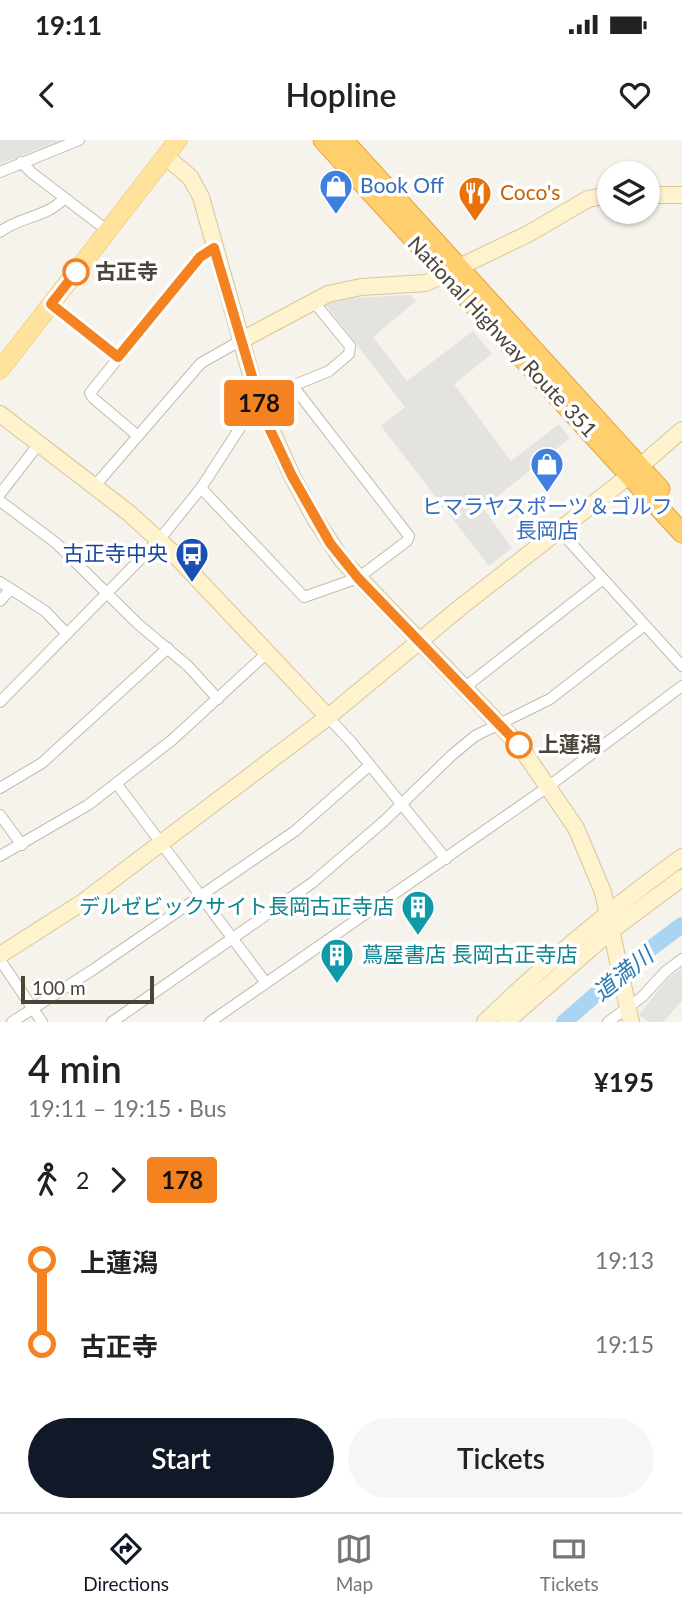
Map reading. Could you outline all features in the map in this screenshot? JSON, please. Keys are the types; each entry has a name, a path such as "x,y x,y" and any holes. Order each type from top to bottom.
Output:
{"highway":[{"name":"National Highway Route 351","path":"323,140 452,271 635,471 682,533"},
{"name":"National Highway Route 351","path":"343,140 452,271"},
{"name":"National Highway Route 351","path":"635,471 682,513"}],"main road":[{"path":"0,370 178,140"}],"street":[{"path":"0,172 79,140"},
{"path":"165,156 182,169 201,197 258,400 274,439 314,517 342,560 358,578 498,722 531,760 576,828 603,892 629,1014"},
{"path":"21,162 108,230"},
{"path":"660,195 682,195"},
{"path":"93,488 201,363 313,301 361,288 419,285 528,234 588,199 597,197"},
{"path":"0,232 8,226 54,208 64,198"},
{"path":"138,436 90,393 200,257 214,248"},
{"path":"0,702 159,540 201,488 258,400 330,371 349,354 350,346 313,301"},
{"path":"51,304 118,357"},
{"path":"201,488 304,597 358,578 407,541 408,536 293,386"},
{"path":"0,414 129,513 192,572 328,717 446,859"},
{"path":"42,1022 0,957 83,902 328,717 635,471 682,430"},
{"path":"0,494 38,445"},
{"path":"0,501 56,543 218,699"},
{"path":"559,530 682,666"},
{"path":"464,688 604,579"},
{"path":"0,582 45,611 67,634"},
{"path":"0,601 10,590"},
{"path":"112,1022 312,883 475,736 498,722 556,695 645,625"},
{"path":"0,788 42,763 168,648"},
{"path":"0,856 88,805 172,740 267,653"},
{"path":"210,1022 549,786 682,686"},
{"path":"12,1022 295,831 370,765"},
{"path":"116,783 265,983"},
{"path":"0,815 22,845"},
{"path":"485,1022 533,975 608,911 682,856"},
{"path":"506,1022 612,930 682,878"},
{"path":"608,1022 629,1014 666,971 682,959"}],"shaded area":[{"path":"0,140 62,140 0,164"},
{"path":"410,295 416,301 373,337 407,381 473,331 492,354 454,384 511,461 559,424 570,438 483,508 512,548 489,566 381,426 405,407 325,304 352,298"},
{"path":"682,968 682,1001 663,1022 649,1022 639,1015 667,979"}],"waterway":[{"name":"道満川","path":"564,1022 638,958 682,925"}],"bus line":[{"name":"178","path":"76,272 51,304 118,357 200,257 214,248 264,417 314,517 342,560 358,578 519,745"}],"place":[{"name":"Book Off","path":"336,216"},
{"name":"Coco's","path":"475,223"},
{"name":"古正寺","path":"76,272"},
{"name":"ヒマラヤスポーツ＆ゴルフ 長岡店","path":"547,494"},
{"name":"古正寺中央","path":"192,584"},
{"name":"上蓮潟","path":"519,745"},
{"name":"デルゼビックサイト長岡古正寺店","path":"418,937"},
{"name":"蔦屋書店 長岡古正寺店","path":"337,985"}]}
